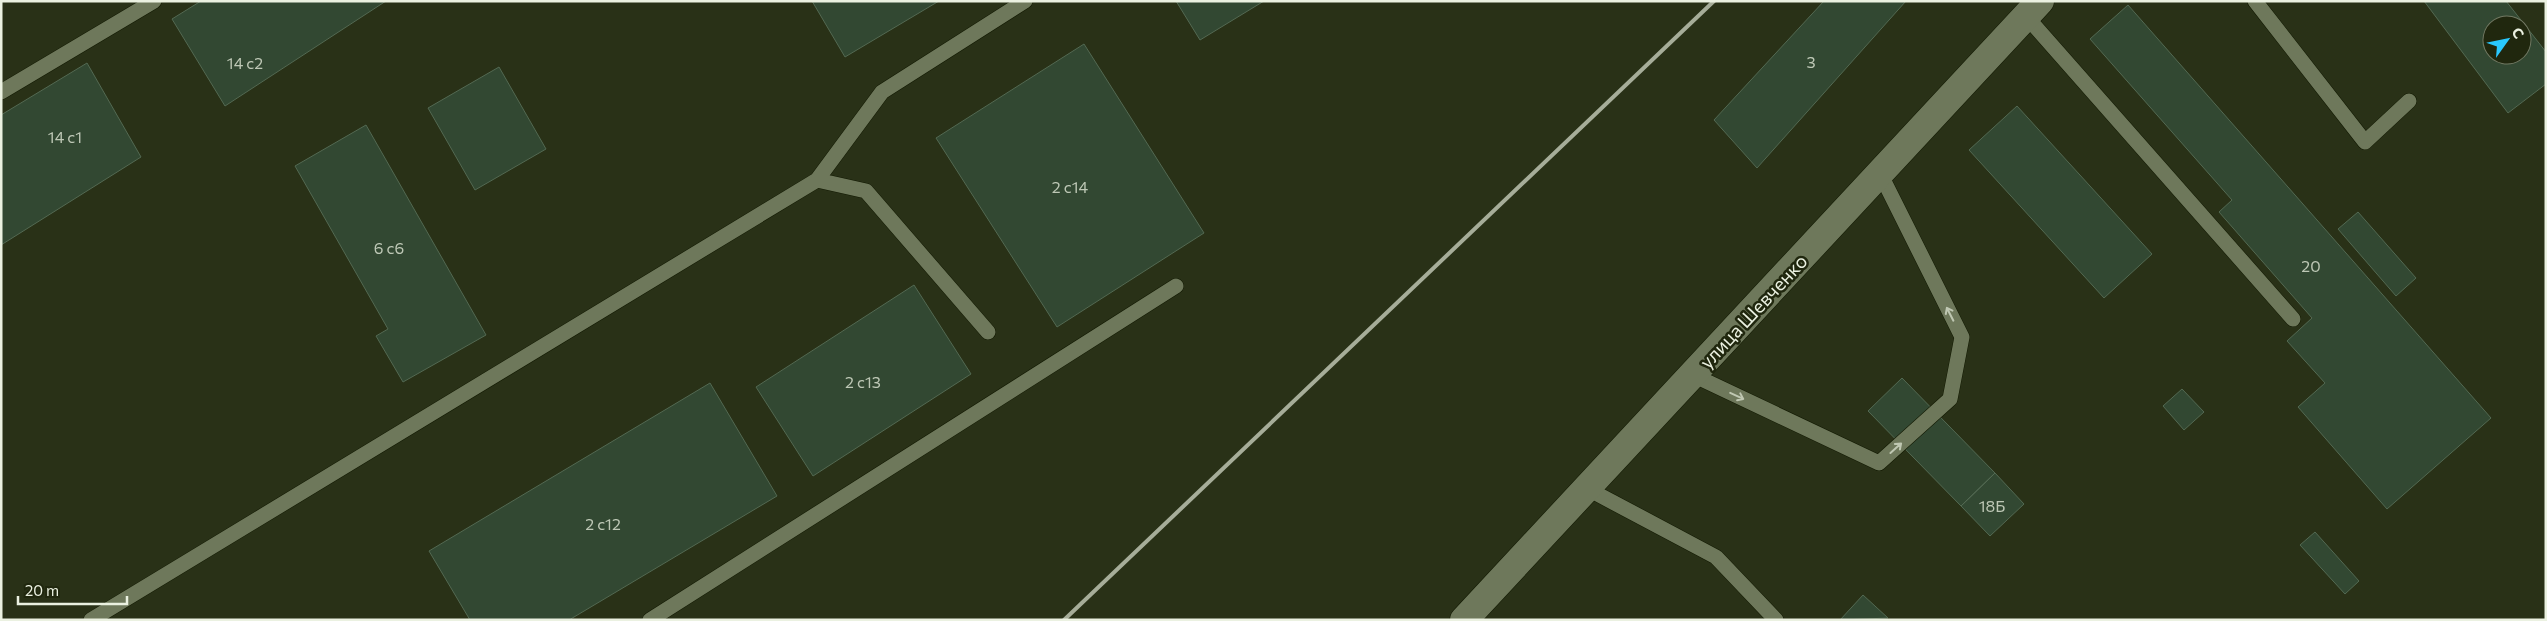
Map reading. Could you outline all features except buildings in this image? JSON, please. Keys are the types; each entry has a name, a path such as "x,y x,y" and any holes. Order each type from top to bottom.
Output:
{"street":[{"name":"улица Шевченко","path":"1464,620 2033,9"}],"lane":[{"path":"1,92 154,1"},
{"path":"91,620 817,180 882,92 1025,1"},
{"path":"2255,1 2365,142 2409,101"},
{"path":"2033,9 2293,319"},
{"path":"1693,375 1879,463 1950,399 1962,337 1880,173"},
{"path":"817,180 866,191 988,332"},
{"path":"650,620 1176,286"},
{"path":"1588,489 1716,558 1776,620"}],"railway":[{"path":"1064,620 1714,1"}]}
